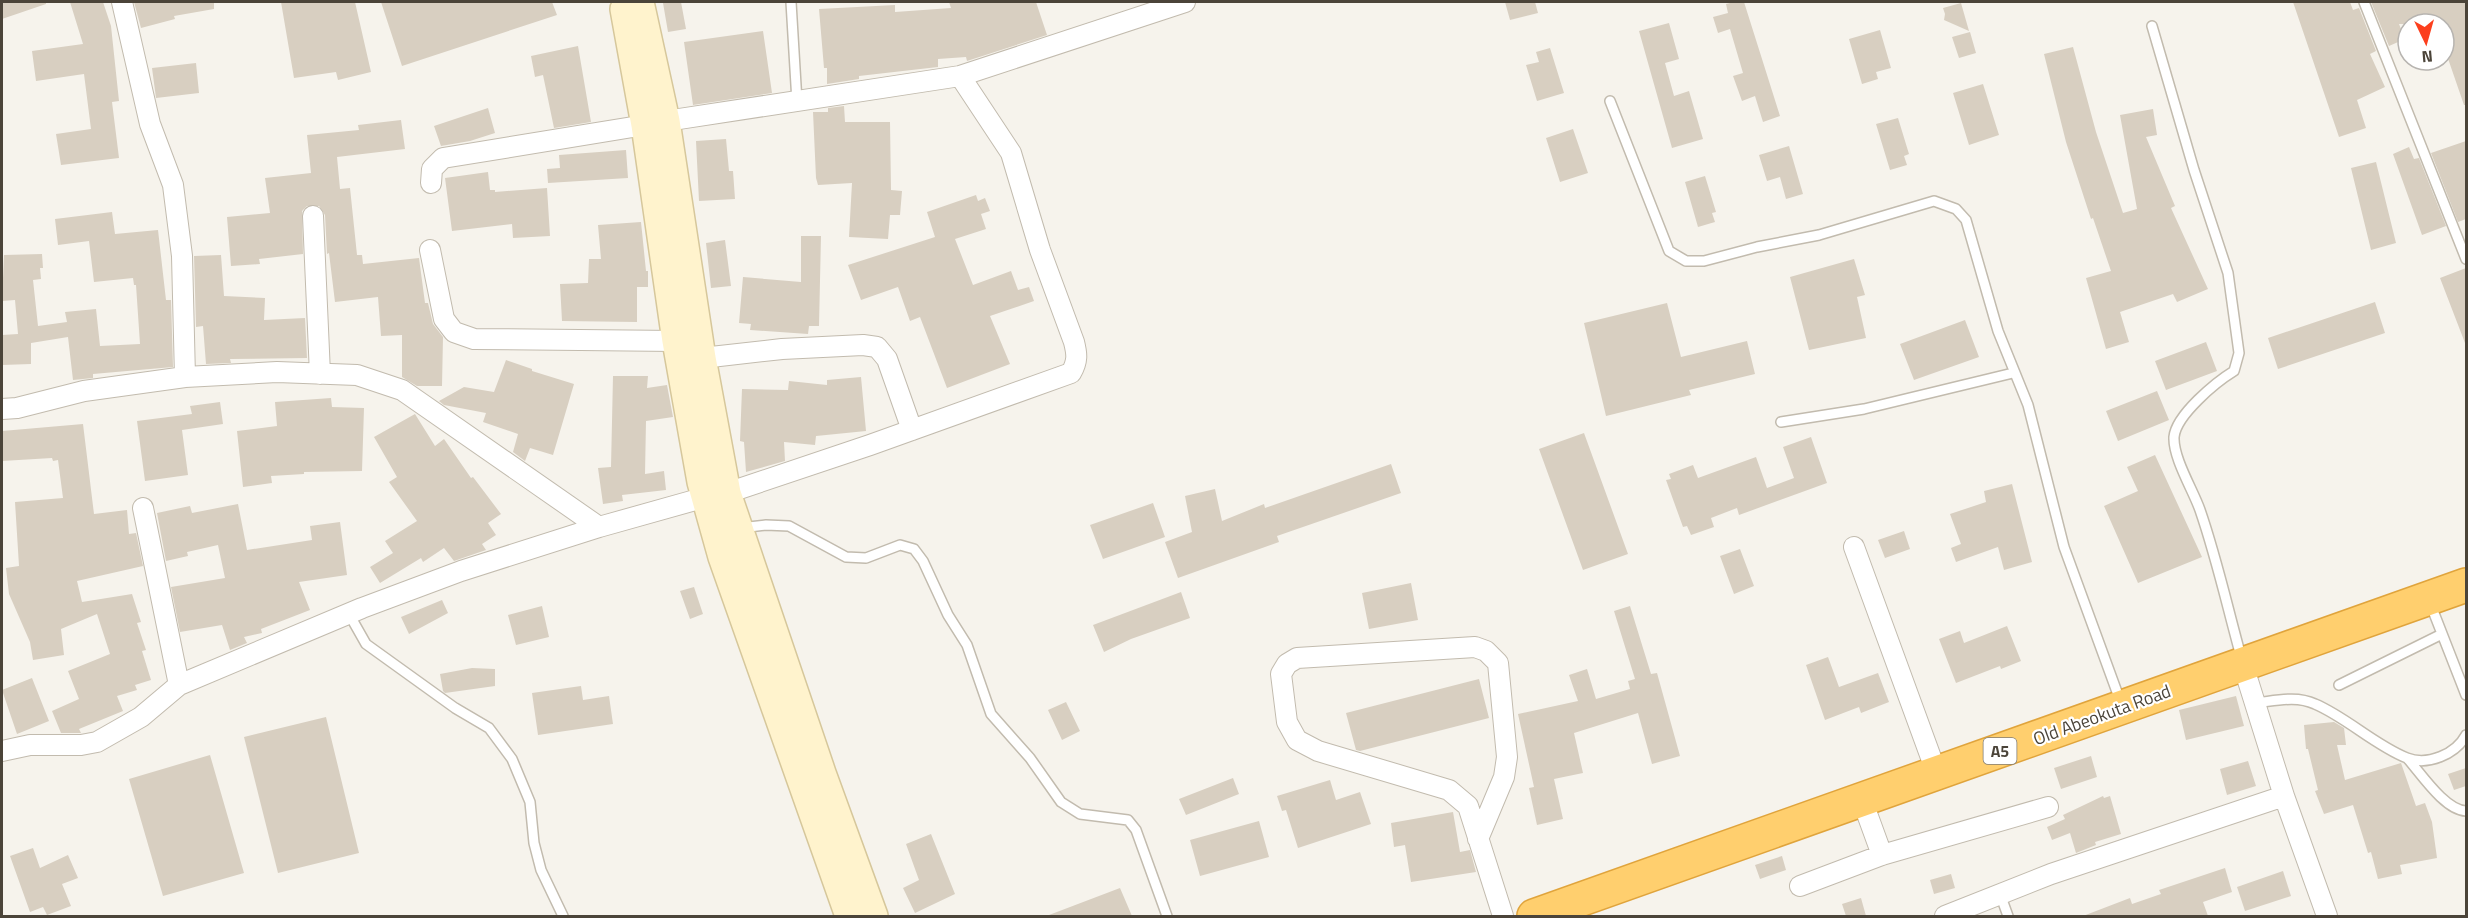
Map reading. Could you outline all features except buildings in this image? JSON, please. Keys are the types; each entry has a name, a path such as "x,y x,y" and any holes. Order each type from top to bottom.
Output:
{"highway":[{"name":"Old Abeokuta Road","path":"1534,916 2466,588"}],"street":[{"path":"122,2 150,124 173,185 182,256 185,377"},
{"path":"623,2 655,123 702,358 722,557 849,916"},
{"path":"640,2 655,123 676,340 716,495 738,528 874,916"},
{"path":"431,183 432,169 444,158 960,76 1185,2"},
{"path":"2,751 30,745 81,745 97,742 141,717 179,685 349,614 461,571 599,527 716,495 912,430 1071,372 1077,357 1074,342 1040,250 1011,153 960,76"},
{"path":"313,216 320,374"},
{"path":"430,250 444,319 454,332 474,339 676,340"},
{"path":"702,358 782,349 863,345 877,347 887,359 912,430"},
{"path":"2,409 17,408 84,391 185,377 277,372 357,375 402,390 599,527"},
{"path":"143,508 179,685"},
{"path":"1854,547 1937,774"},
{"path":"1478,839 1504,777 1507,757 1498,663 1486,651 1475,647 1297,658 1287,664 1281,674 1287,722 1297,740 1318,751 1449,790 1468,806 1478,839 1503,916"},
{"path":"2243,665 2284,796 2327,916"},
{"path":"1945,916 2051,874 2284,796"},
{"path":"1862,800 1882,855"},
{"path":"1800,886 1882,855 2048,807"}],"lane":[{"path":"791,2 797,102"},
{"path":"2364,2 2466,259"},
{"path":"2152,26 2194,170 2228,273 2239,353 2234,371 2217,382 2177,424 2174,439 2179,458 2200,510 2243,665"},
{"path":"1610,101 1669,251 1686,261 1704,261 1766,245 1819,235 1934,201 1956,209 1966,220 1998,331 2013,373 2028,405 2064,547 2123,708"},
{"path":"1781,422 1864,409 2013,373"},
{"path":"738,528 766,525 789,526 846,557 866,558 900,545 914,549 923,561 948,615 968,645 991,714 1029,758 1061,802 1080,814 1128,820 1136,830 1167,916"},
{"path":"2428,600 2466,695"},
{"path":"349,614 366,644 455,708 489,728 512,759 530,802 534,843 542,870 563,916"},
{"path":"2339,685 2442,634"},
{"path":"2255,703 2294,699 2316,704 2408,759 2448,805 2466,811"},
{"path":"2408,759 2431,761 2449,753 2463,742 2466,735"},
{"path":"2000,894 2008,916"}]}
